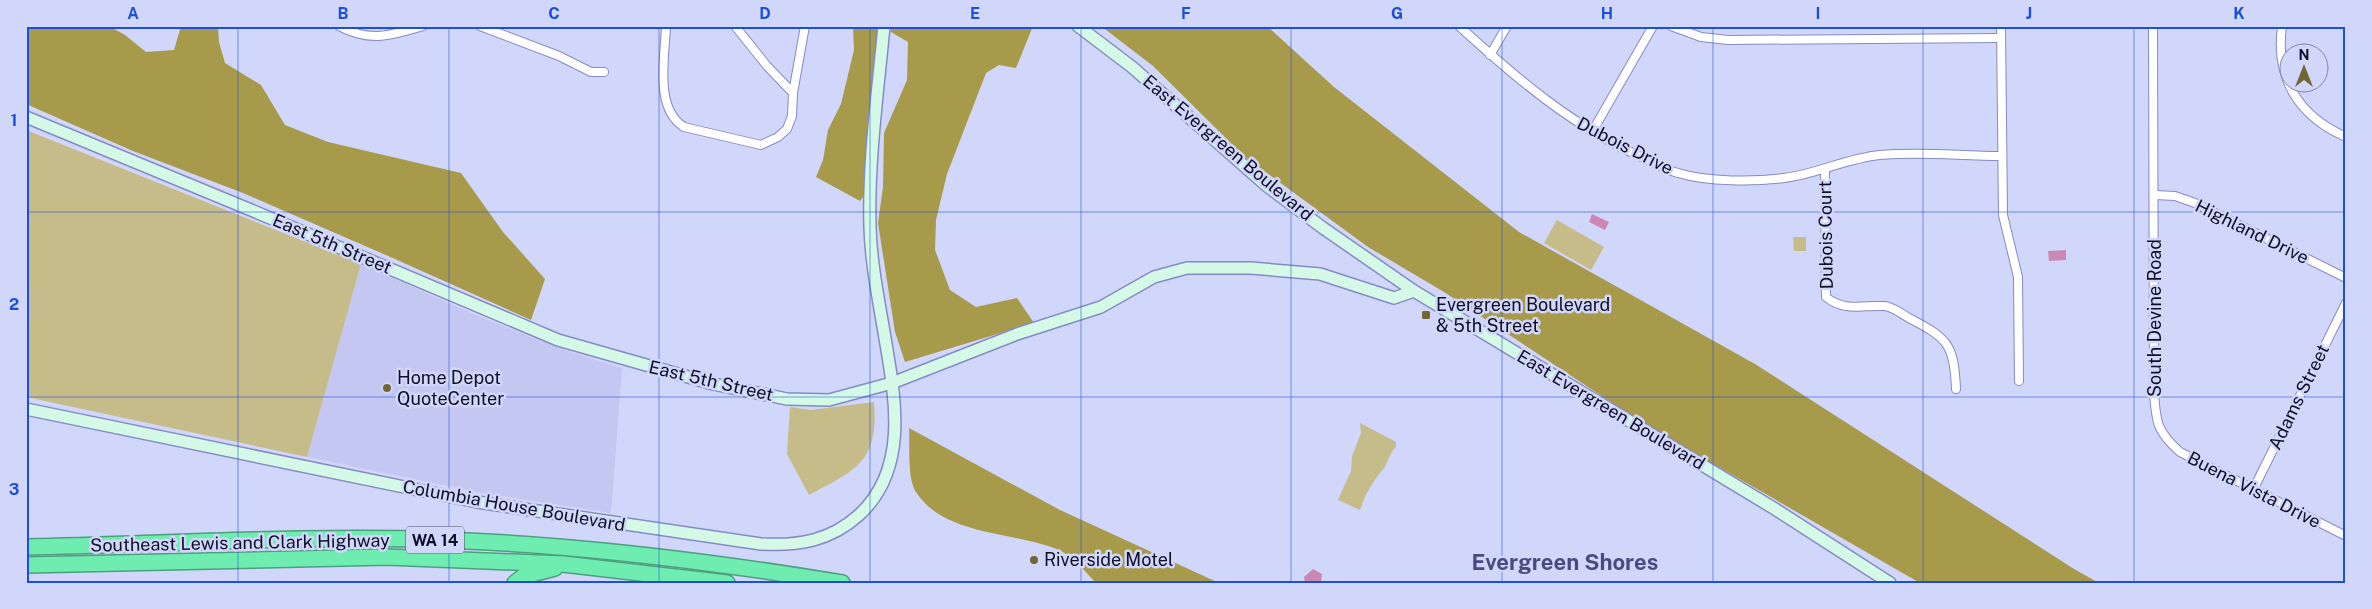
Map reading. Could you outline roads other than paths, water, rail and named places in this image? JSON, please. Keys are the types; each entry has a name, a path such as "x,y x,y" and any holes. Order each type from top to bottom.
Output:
{"highway":[{"name":"Southeast Lewis and Clark Highway","path":"26,547 358,539 444,540 608,550 690,559 842,583"},
{"name":"Southeast Lewis and Clark Highway","path":"26,565 387,557 563,564 727,583"},
{"path":"515,583 524,576 543,572 563,564"}],"street":[{"path":"339,26 369,37 384,36 423,26"},
{"path":"480,26 559,56 592,72 604,72"},
{"path":"666,26 665,103 676,122 684,127 761,145 778,137 787,129 792,116 793,93 806,26"},
{"path":"735,26 767,66 793,93"},
{"name":"Columbia House Boulevard","path":"26,409 477,502 733,540 782,545 799,544 828,536 853,520 876,496 885,480 894,448 892,383 876,288 870,226 876,116 884,26"},
{"name":"East Evergreen Boulevard","path":"1078,26 1132,67 1267,186 1323,228 1414,291 1775,509 1890,583"},
{"name":"Dubois Drive","path":"1460,26 1490,55 1559,110 1618,147 1676,173 1698,178 1784,178 1825,169 1848,160 1880,155 2001,156"},
{"path":"1490,55 1506,26"},
{"path":"1592,132 1652,26"},
{"path":"1671,26 1701,38 1728,40 2000,38"},
{"path":"2001,26 2003,215 2018,277 2019,382"},
{"name":"South Devine Road","path":"2153,26 2155,195 2154,393 2156,417 2165,439"},
{"path":"2282,26 2279,48 2284,70 2295,99 2312,118 2346,137"},
{"name":"East 5th Street","path":"26,117 251,210 534,331 610,356 713,384 787,399 829,400 892,383 1017,334 1101,308 1154,277 1187,268 1251,268 1320,274 1394,298 1414,291"},
{"name":"Dubois Court","path":"1825,169 1826,297 1836,306 1887,306 1945,340 1955,371 1956,389"},
{"name":"Highland Drive","path":"2155,195 2175,196 2195,203 2346,278"},
{"name":"Adams Street","path":"2253,490 2346,303"},
{"name":"Buena Vista Drive","path":"2165,439 2180,452 2346,536"},
{"path":"1872,572 1882,583"}],"place":[{"name":"Evergreen Boulevard & 5th Street","path":"1426,315"},
{"name":"Home Depot QuoteCenter","path":"387,388"},
{"name":"Riverside Motel","path":"1034,560"}],"district":[{"name":"Evergreen Shores","path":"1565,562"}]}
